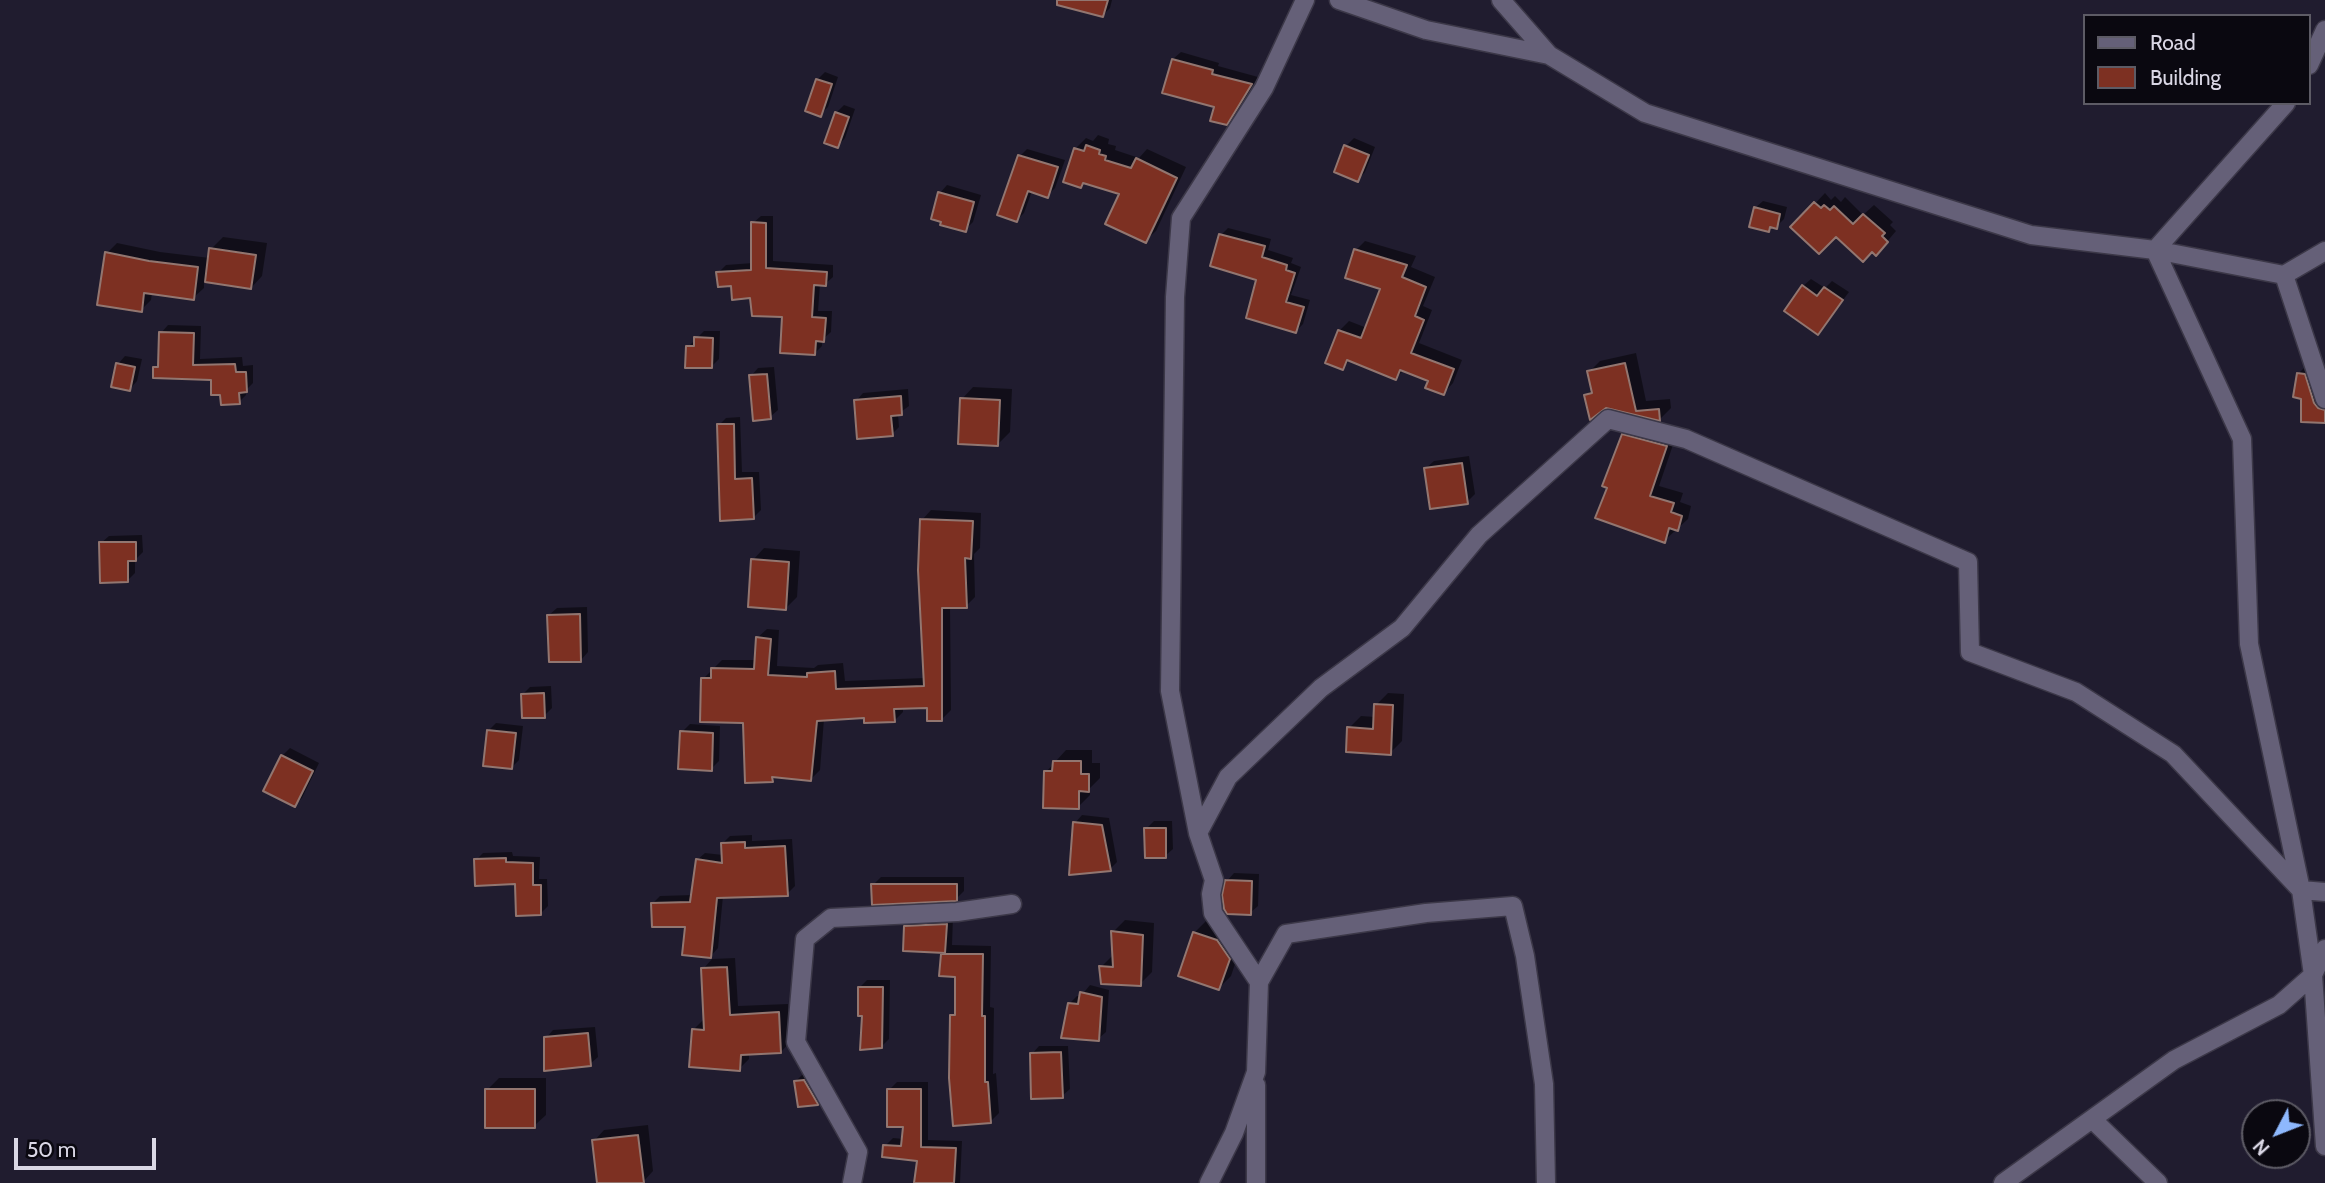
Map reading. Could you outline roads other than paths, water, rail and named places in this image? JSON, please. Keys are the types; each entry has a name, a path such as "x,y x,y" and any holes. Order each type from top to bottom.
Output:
{"street":[{"path":"1259,982 1213,913 1211,894 1214,880 1198,833 1170,691 1175,296 1181,218 1264,88 1305,0"},
{"path":"1339,0 1426,30 1549,55"},
{"path":"1501,0 1549,55 1645,113 2031,235 2155,250 2284,275 2325,251"},
{"path":"2311,61 2325,30"},
{"path":"2155,250 2284,105"},
{"path":"2155,250 2242,439 2249,644 2301,890 2313,975 2325,1146"},
{"path":"2284,275 2325,399"},
{"path":"1198,833 1228,777 1321,688 1402,628 1479,535 1608,419 1686,439 1968,562 1970,652 2076,692 2173,754 2301,890 2325,892"},
{"path":"852,1183 858,1153 796,1042 805,939 831,918 957,912 1012,904"},
{"path":"1256,1183 1259,982 1286,934 1426,913 1513,906 1525,956 1544,1084 1546,1183"},
{"path":"2003,1183 2174,1060 2279,1005 2313,975 2325,949"},
{"path":"1209,1183 1234,1133 1256,1072"},
{"path":"2092,1119 2158,1183"}]}
